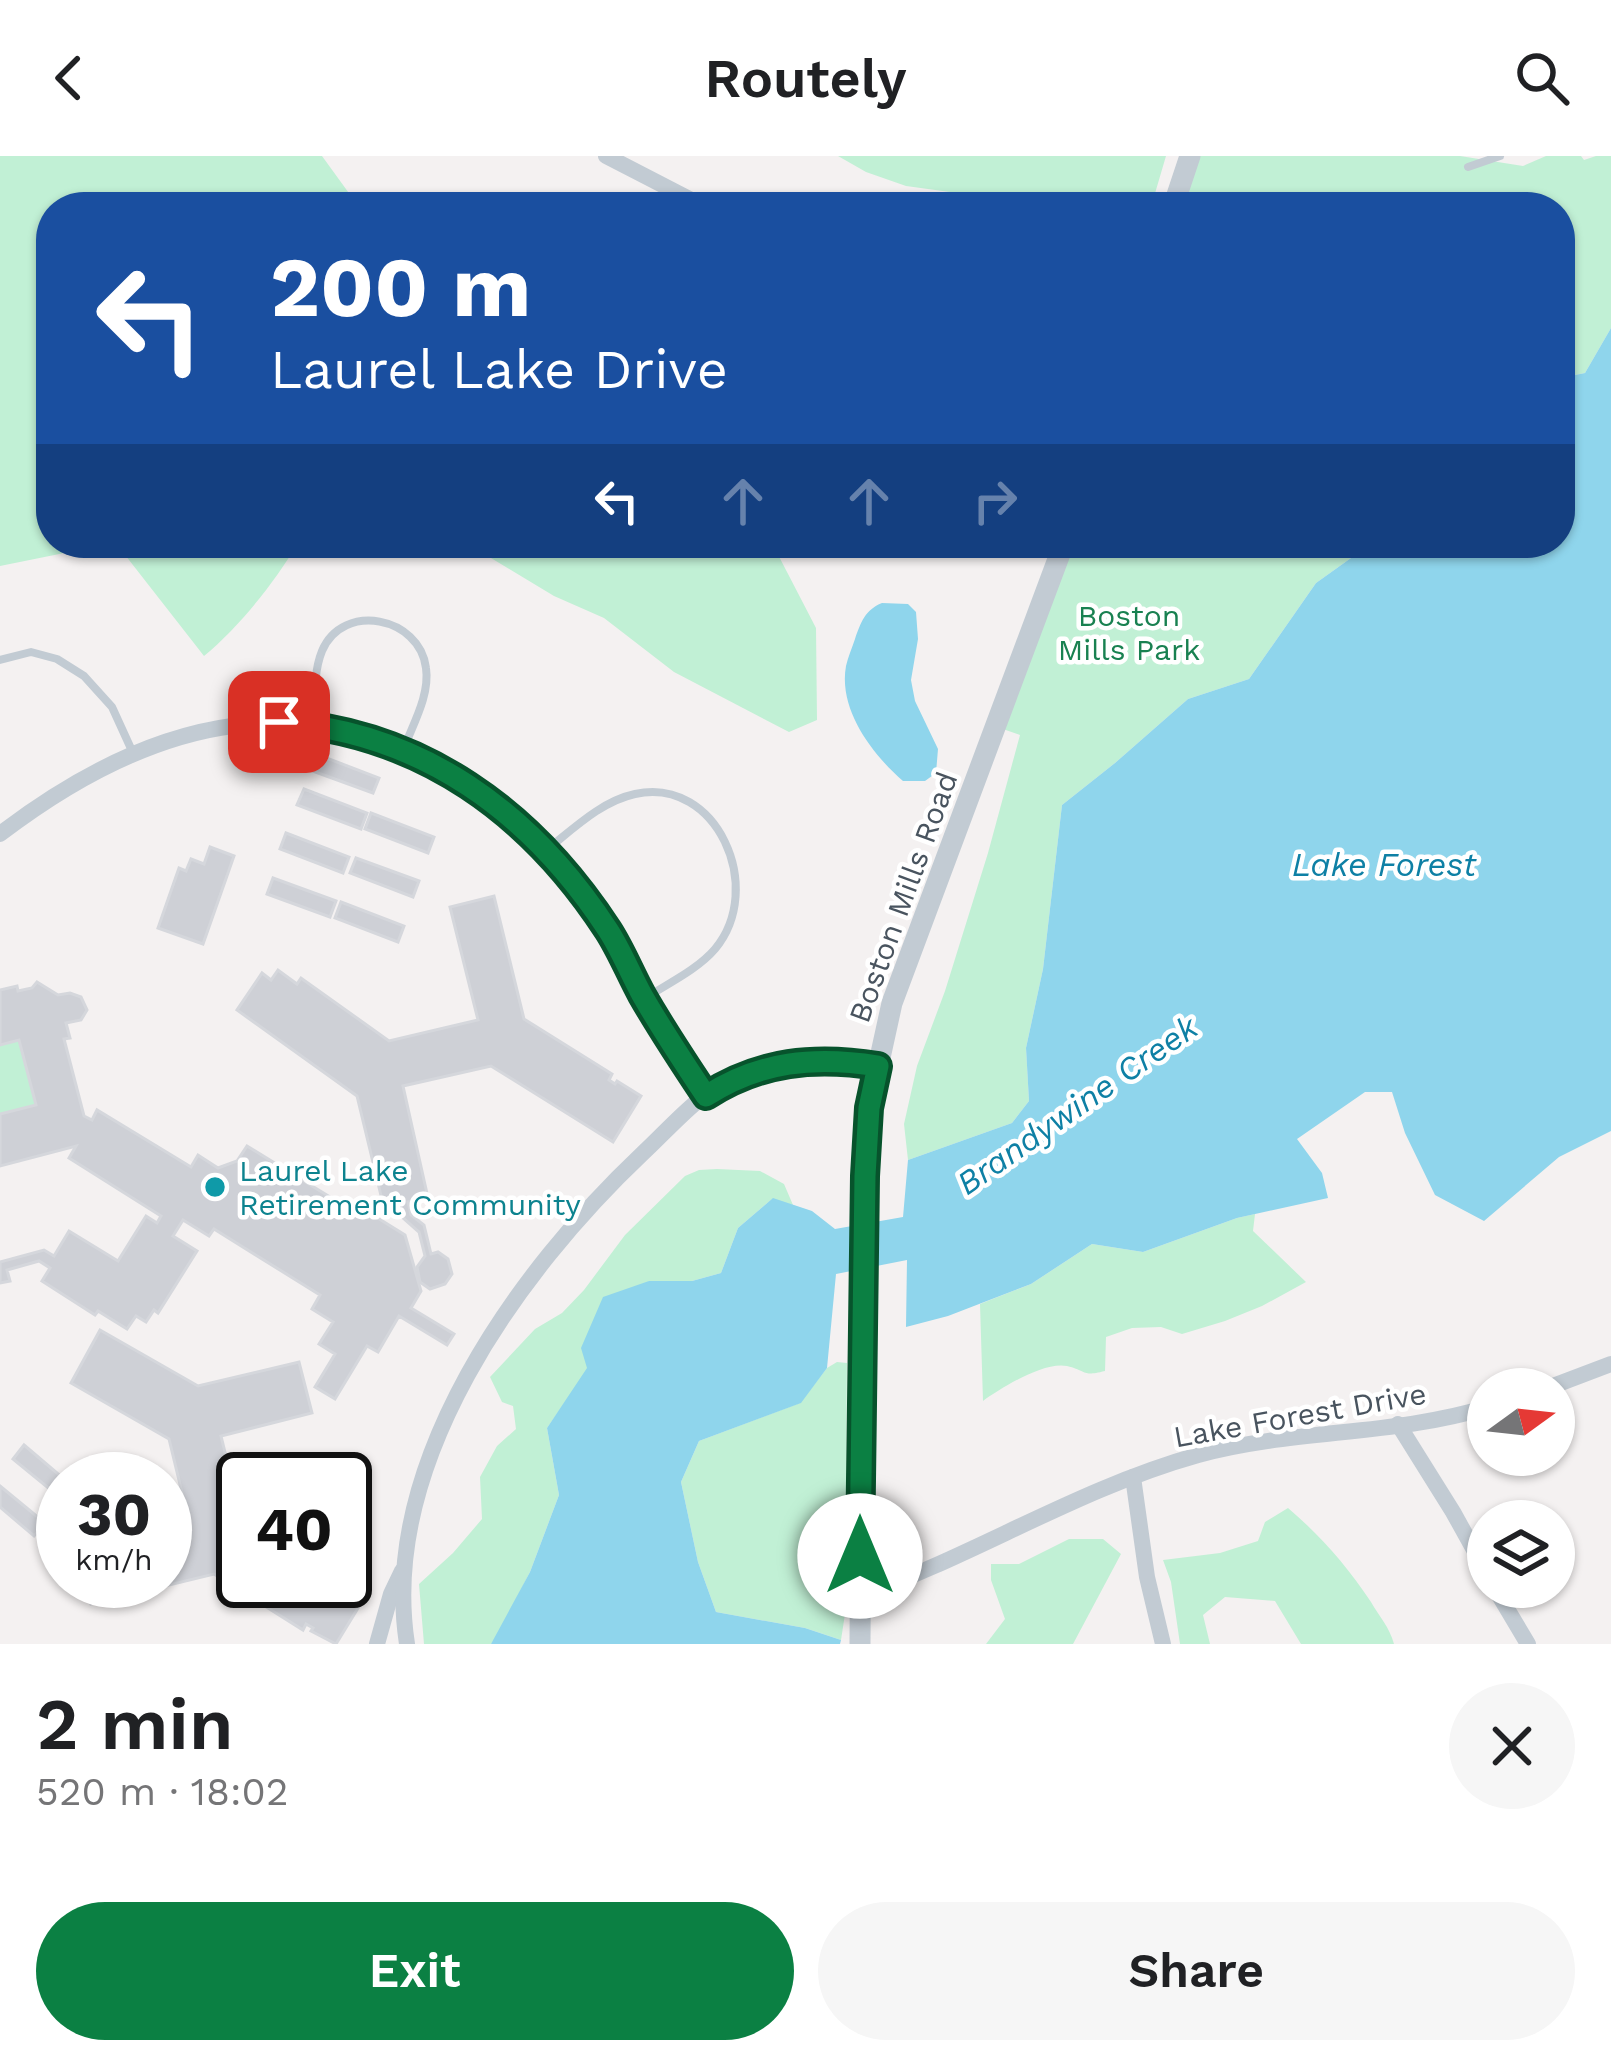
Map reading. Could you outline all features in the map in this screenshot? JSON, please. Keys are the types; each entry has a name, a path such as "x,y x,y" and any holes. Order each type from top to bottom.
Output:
{"street":[{"path":"606,156 676,192"},
{"path":"1178,192 1190,156"},
{"name":"Boston Mills Road","path":"860,1644 869,1108 892,1003 1059,558"},
{"path":"0,835 59,792 181,736 228,725 279,722 375,739 458,779 548,849 609,932 706,1096"},
{"path":"377,1644 440,1436 504,1314 558,1240 706,1096 732,1079 801,1061 878,1066"},
{"path":"1575,1378 1611,1364"},
{"name":"Lake Forest Drive","path":"860,1597 958,1557 1076,1498 1204,1453 1467,1412"},
{"path":"1398,1424 1467,1537"},
{"path":"1132,1477 1163,1644"},
{"path":"404,1567 407,1644"},
{"path":"1507,1608 1528,1644"}],"lane":[{"path":"1468,166 1500,156"},
{"path":"314,725 318,665 328,640 354,622 386,622 414,640 426,668 424,694 403,750"},
{"path":"0,660 31,652 57,659 84,676 112,706 134,754"},
{"path":"548,849 610,803 650,792 692,805 722,835 732,858 736,887 726,933 697,965 644,998"}],"green space":[{"path":"0,156 322,156 348,192 36,192 40,558 0,566"},
{"path":"838,156 1166,156 1155,192 950,192 906,186"},
{"path":"1199,156 1460,156 1523,166 1546,156 1581,156 1584,160 1611,156 1611,328 1585,373 1575,375 1575,192 1188,192"},
{"path":"127,558 288,558 230,632 204,656"},
{"path":"491,558 780,558 816,628 817,720 789,732 674,672 604,618 554,596"},
{"name":"Boston Mills Park","path":"1059,558 1351,558 1316,583 1249,679 1188,699 1062,805 1043,969 1026,1048 1029,1101 1012,1123 908,1160 904,1124 917,1066 988,853 1020,735 997,727"},
{"path":"19,1040 36,1105 0,1114 0,1045"},
{"path":"717,1169 760,1171 784,1184 793,1205 772,1199 738,1228 721,1273 692,1281 649,1281 547,1428 559,1495 530,1572 495,1640 491,1644 424,1644 419,1584 482,1519 480,1477 497,1446 516,1429 513,1406 502,1402 490,1377 535,1329 562,1313 625,1235 685,1176"},
{"path":"1255,1214 1253,1231 1306,1282 1262,1306 1182,1334 1161,1327 1132,1328 1106,1337 1105,1371 1047,1368 983,1401 980,1304 1031,1284 1092,1244 1143,1252"},
{"path":"837,1362 847,1363 841,1640 805,1628 716,1612 698,1562 681,1482 699,1441 800,1403"},
{"path":"1288,1508 1353,1576 1394,1644 1301,1644 1275,1601 1225,1597 1203,1615 1210,1644 1180,1644 1163,1560 1220,1553 1258,1541 1265,1522"},
{"path":"1069,1539 1103,1539 1121,1554 1073,1644 986,1644 1005,1619 991,1580 991,1564 1019,1564"}],"water":[{"name":"Lake Forest","path":"1611,328 1611,1131 1559,1157 1484,1221 1435,1195 1405,1133 1392,1092 1365,1092 1297,1139 1322,1173 1328,1198 1237,1218 1143,1252 1092,1244 1031,1284 906,1327 907,1260 836,1274 827,1368 801,1403 699,1441 681,1482 698,1562 716,1612 805,1628 841,1640 840,1644 491,1644 530,1572 559,1495 547,1428 587,1368 581,1348 603,1297 649,1281 692,1281 721,1273 738,1228 773,1198 812,1211 835,1229 903,1217 908,1160 1012,1123 1029,1101 1026,1048 1043,969 1062,805 1188,699 1249,679 1316,583 1351,558 1575,558 1575,375 1585,373"},
{"path":"882,603 908,604 916,612 918,639 911,680 915,701 938,749 936,773 925,781 903,781 892,770 860,730 847,699 846,666 857,633 868,613"}],"building":[{"path":"316,754 379,778 373,793 310,770"},
{"path":"304,789 367,813 361,829 297,805"},
{"path":"371,813 434,837 428,853 365,829"},
{"path":"286,833 349,857 343,873 280,849"},
{"path":"210,847 234,856 203,944 158,928 179,868 186,871 191,859 204,864"},
{"path":"356,858 419,881 413,897 350,873"},
{"path":"273,878 336,901 330,917 267,894"},
{"path":"494,896 524,1019 612,1074 609,1080 615,1084 641,1096 613,1142 491,1066 403,1086 428,1198 408,1202 411,1215 424,1225 431,1254 438,1252 448,1259 452,1274 445,1284 430,1289 420,1282 417,1267 425,1256 419,1232 403,1218 399,1204 384,1208 357,1096 237,1010 262,973 271,980 278,970 297,984 301,978 389,1041 478,1020 450,907"},
{"path":"341,902 404,926 398,942 335,918"},
{"name":"Laurel Lake Retirement Community","path":"37,982 58,995 81,997 87,1010 81,1020 66,1023 70,1038 64,1039 84,1116 92,1120 97,1110 191,1167 198,1155 218,1168 237,1161 247,1146 356,1213 360,1207 405,1235 421,1291 411,1308 454,1334 447,1345 399,1316 378,1352 367,1346 335,1399 315,1387 335,1354 319,1344 333,1322 312,1309 320,1295 214,1229 209,1236 183,1220 173,1236 197,1251 158,1313 154,1310 146,1322 136,1316 127,1329 42,1281 50,1268 39,1261 7,1270 10,1281 0,1283 0,1262 44,1250 54,1256 69,1231 118,1261 146,1216 157,1223 161,1216 69,1158 76,1146 0,1166 0,1114 36,1105 19,1040 0,1045 0,990 32,988"},
{"path":"100,1330 198,1386 299,1362 312,1413 221,1436 225,1452 216,1452 216,1575 192,1579 192,1452 172,1452 169,1439 71,1383"},
{"path":"24,1445 36,1455 36,1478 13,1459"},
{"path":"0,1486 36,1516 36,1534 34,1536 0,1507"},
{"path":"268,1608 358,1608 336,1644 306,1624 303,1630"}],"place":[{"name":"Laurel Lake Retirement Community","path":"215,1187"}],"route":[{"path":"279,722 326,727 393,745 458,779 526,829 558,861 609,932 706,1096 732,1079 772,1066 801,1061 878,1066 869,1108 865,1176 860,1556"}],"water label":[{"name":"Brandywine Creek","path":"1077,1105"}]}
